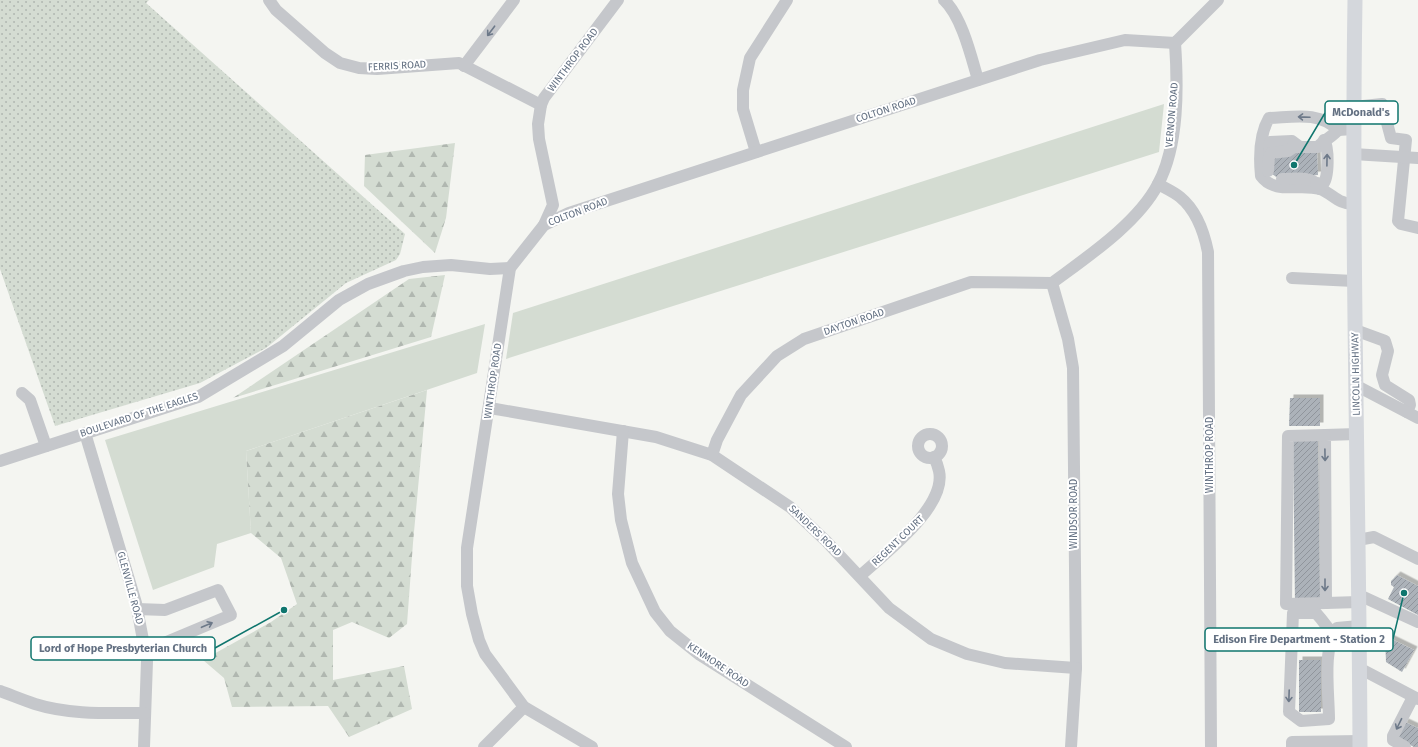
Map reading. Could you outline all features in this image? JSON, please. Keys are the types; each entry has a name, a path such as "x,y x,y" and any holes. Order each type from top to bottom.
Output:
{"main road":[{"name":"LINCOLN HIGHWAY","path":"1355,0 1353,204 1357,386 1360,744"}],"street":[{"name":"FERRIS ROAD","path":"269,0 276,10 325,53 340,63 359,68 377,69 459,63 541,105"},
{"path":"464,66 514,0"},
{"name":"WINTHROP ROAD","path":"592,747 524,707 485,654 478,640 467,586 467,548 490,408 510,268 544,226 553,205 539,139 538,124 541,105 544,98 618,0"},
{"path":"756,152 743,109 743,90 750,58 787,0"},
{"path":"944,0 949,4 959,22 978,80"},
{"path":"1175,43 1218,0"},
{"name":"COLTON ROAD","path":"544,226 569,214 1040,60 1125,40 1175,43"},
{"name":"VERNON ROAD","path":"1052,283 1122,229 1158,184 1172,141 1175,102 1175,43"},
{"path":"1354,107 1382,104 1391,138 1406,140 1398,221 1401,224 1418,228"},
{"path":"1324,140 1327,146 1327,176 1326,181 1323,184 1318,186 1273,186 1261,176 1260,163 1262,134 1270,118 1278,116 1320,118 1331,123 1338,130"},
{"path":"1353,129 1338,130 1332,137 1324,140 1318,147 1300,147 1292,141 1270,142 1268,172 1275,180 1306,179 1343,203 1353,204"},
{"path":"1262,137 1286,135 1296,139 1300,147"},
{"path":"1353,154 1418,158"},
{"name":"WINTHROP ROAD","path":"1158,184 1180,197 1194,214 1204,233 1208,252 1211,747"},
{"name":"BOULEVARD OF THE EAGLES","path":"0,461 198,397 283,346 339,300 368,284 404,271 423,267 451,265 490,269 510,268"},
{"path":"1292,278 1354,281"},
{"name":"DAYTON ROAD","path":"712,455 717,440 741,395 777,356 804,339 971,282 1052,283"},
{"name":"WINDSOR ROAD","path":"1052,283 1068,340 1073,368 1076,668 1071,747"},
{"path":"1355,330 1385,341 1388,351 1382,375 1385,385 1382,399"},
{"path":"1385,385 1409,400 1413,415"},
{"path":"1357,386 1413,415"},
{"path":"22,393 30,400 46,446"},
{"name":"SANDERS ROAD","path":"490,408 656,436 712,455 790,507 860,576 889,608 931,639 966,654 1005,663 1076,668"},
{"name":"KENMORE ROAD","path":"623,431 618,494 621,520 632,563 655,612 670,631 700,655 846,747"},
{"name":"GLENVILLE ROAD","path":"85,433 137,609 147,660 144,747"},
{"path":"1357,434 1288,436 1286,604 1326,603 1359,598 1418,622"},
{"path":"1325,435 1326,603"},
{"name":"REGENT COURT","path":"860,576 927,512 937,494 940,472 934,457"},
{"path":"1358,540 1374,537 1418,559"},
{"path":"137,609 165,610 218,590 231,615 145,651"},
{"path":"1332,634 1316,613 1293,613 1290,657 1289,712 1301,721 1319,721 1329,719 1329,652 1332,634 1337,628 1359,633"},
{"path":"1359,668 1415,698 1393,736 1393,740 1405,747"},
{"path":"0,691 35,704 64,710 99,713 146,713"},
{"path":"484,747 524,707"},
{"path":"1292,747 1292,742 1304,744 1360,744"}],"green space":[{"path":"0,0 149,0 146,3 405,234 400,254 396,260 346,283 266,348 200,383 55,426 0,269"},
{"path":"1164,104 1159,152 506,359 513,313"},
{"path":"455,143 446,218 435,253 364,186 365,155"},
{"path":"445,275 431,337 233,398 409,279"},
{"path":"485,324 477,373 246,451 251,533 217,544 214,567 153,590 105,440"},
{"path":"427,390 407,624 389,638 352,622 333,630 333,680 404,666 412,709 349,737 328,706 232,707 224,678 203,660 271,622 297,604 281,558 251,533 246,451"}],"building":[{"path":"1275,153 1317,153 1318,175 1278,178 1272,174"},
{"path":"1290,398 1320,398 1320,426 1289,426"},
{"path":"1318,439 1320,602 1295,603 1293,440"},
{"path":"1397,575 1418,586 1418,615 1388,599 1394,587 1391,585 1391,581"},
{"path":"1385,636 1414,650 1402,672 1386,662"},
{"path":"1299,660 1321,660 1321,712 1299,712"},
{"path":"1405,722 1418,728 1418,747 1414,747 1397,738"}],"place":[{"name":"McDonald's","path":"1294,165"},
{"name":"Edison Fire Department - Station 2","path":"1404,593"},
{"name":"Lord of Hope Presbyterian Church","path":"284,610"}]}
